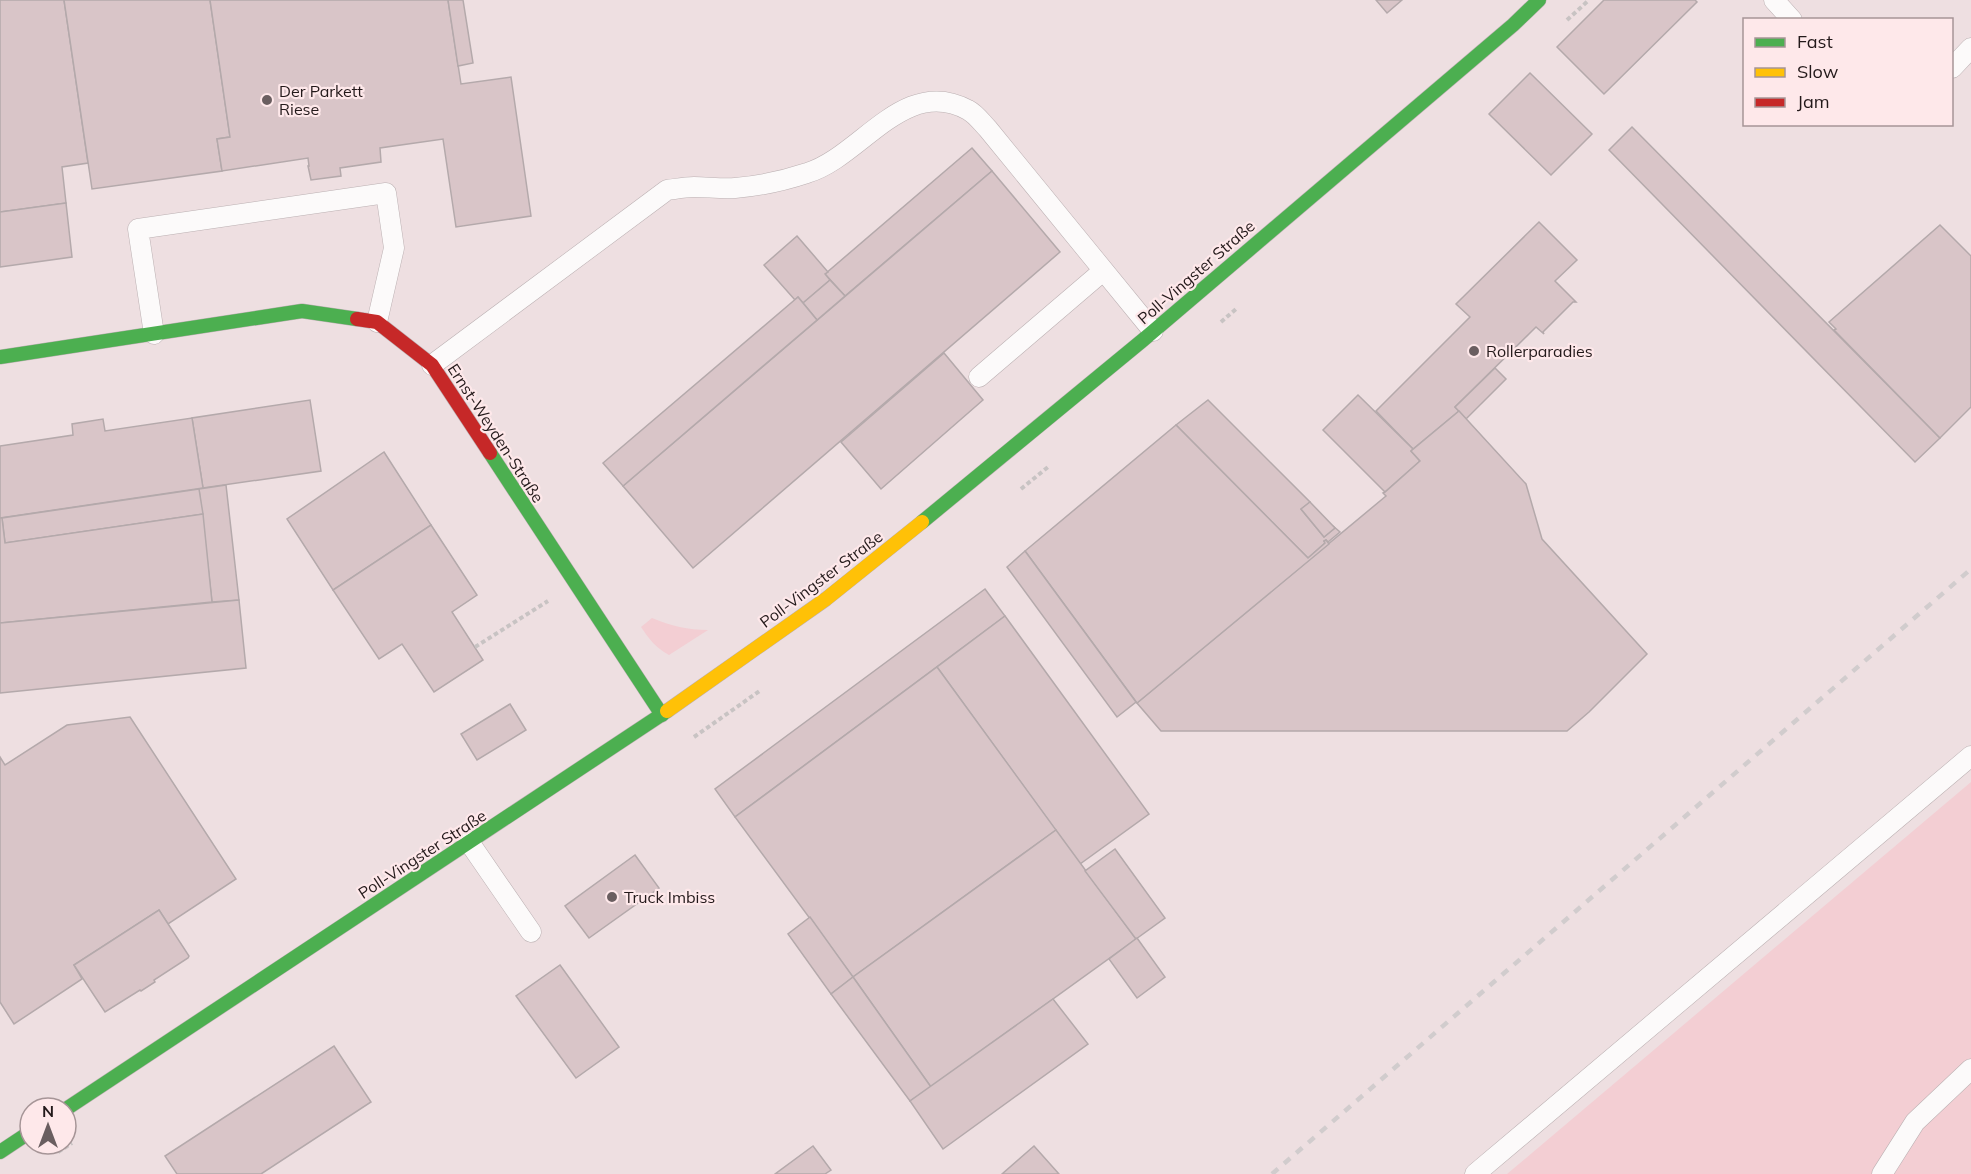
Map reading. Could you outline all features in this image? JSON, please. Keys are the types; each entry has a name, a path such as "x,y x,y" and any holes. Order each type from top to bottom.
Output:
{"street":[{"name":"Poll-Vingster Straße","path":"78,1101 662,715 826,599 976,479 1153,331 1504,33 1539,0"},
{"name":"Ernst-Weyden-Straße","path":"0,357 302,311 377,322 432,365 662,715"},
{"path":"0,1152 18,1140"}],"lane":[{"path":"1774,0 1790,18"},
{"path":"1953,67 1971,48"},
{"path":"432,365 667,190 691,187 734,188 766,184 815,171 855,145 884,121 913,105 942,101 969,110 988,129 1153,331"},
{"path":"154,334 138,229 386,193 394,248 377,322"},
{"path":"979,377 1102,271"},
{"path":"1475,1174 1971,756"},
{"path":"469,843 531,932"},
{"path":"1882,1174 1915,1122 1971,1069"}],"path":[{"path":"475,647 575,584"}],"shaded area":[{"path":"652,618 680,627 708,630 669,655 653,643 641,627"},
{"path":"1971,782 1971,1174 1507,1174"}],"building":[{"path":"0,0 64,0 88,163 62,167 66,203 0,212"},
{"path":"64,0 210,0 230,137 217,139 222,171 92,189"},
{"path":"210,0 448,0 461,84 511,77 531,216 456,227 443,139 380,148 381,162 340,168 341,176 311,180 308,158 222,171 217,139 230,137"},
{"path":"448,0 463,0 473,63 458,66"},
{"path":"1376,0 1402,0 1387,13"},
{"path":"1604,0 1695,0 1697,2 1604,94 1557,47"},
{"path":"1530,73 1592,134 1551,175 1489,114"},
{"path":"1632,127 1940,438 1915,462 1609,150"},
{"path":"972,148 992,171 845,296 825,274"},
{"path":"992,171 1060,252 693,568 623,486"},
{"path":"66,203 72,257 0,267 0,212"},
{"name":"Rollerparadies","path":"1539,222 1577,260 1555,281 1576,302 1573,302 1543,332 1544,334 1536,327 1455,407 1459,411 1413,449 1376,411 1470,317 1456,304"},
{"path":"1940,225 1971,256 1971,407 1940,438 1834,330 1836,329 1829,322"},
{"path":"797,236 828,272 825,274 830,280 803,303 798,297 795,300 764,265"},
{"path":"830,280 845,296 817,320 803,303"},
{"path":"798,297 817,320 623,486 603,463"},
{"path":"944,353 983,400 881,489 841,442"},
{"path":"1495,368 1506,379 1466,419 1455,407"},
{"path":"1358,395 1413,449 1411,451 1420,461 1385,492 1323,430"},
{"path":"310,400 321,471 203,488 192,418"},
{"path":"1208,400 1310,502 1301,509 1324,537 1335,528 1333,526 1340,532 1328,542 1324,541 1325,543 1308,558 1176,425"},
{"path":"1459,411 1526,484 1542,539 1647,654 1567,731 1161,731 1137,703 1386,496 1383,493 1420,461 1411,451"},
{"path":"192,418 203,488 0,518 0,446 73,435 72,424 103,419 105,431"},
{"path":"1176,425 1308,558 1325,543 1324,541 1326,540 1329,544 1137,703 1025,551"},
{"path":"384,452 431,525 333,590 287,519"},
{"path":"226,485 239,600 212,602 199,489"},
{"path":"199,489 203,514 5,543 2,518"},
{"path":"1310,502 1335,528 1324,537 1301,509"},
{"path":"203,514 212,602 0,623 0,518 2,518 5,543"},
{"path":"431,525 477,595 452,612 483,660 434,692 402,644 379,659 333,590"},
{"path":"1025,551 1136,702 1117,717 1007,567"},
{"path":"985,589 1005,616 735,817 715,789"},
{"path":"239,600 246,668 0,693 0,623"},
{"path":"1005,616 1149,814 1080,864 937,667"},
{"path":"937,667 1056,830 853,977 735,817"},
{"path":"510,704 526,730 477,760 461,734"},
{"path":"130,717 236,879 168,924 159,910 74,965 82,979 14,1024 0,1002 0,757 5,765 67,725"},
{"path":"1056,830 1136,939 931,1087 853,977"},
{"path":"1115,849 1165,918 1136,939 1085,871"},
{"name":"Truck Imbiss","path":"635,855 659,888 589,938 565,906"},
{"path":"159,910 189,956 188,958 154,980 155,982 105,1012 74,965"},
{"path":"810,917 853,977 831,994 788,934"},
{"path":"1137,938 1165,977 1137,998 1109,959"},
{"path":"560,965 619,1047 576,1078 516,996"},
{"path":"853,977 931,1087 910,1101 831,994"},
{"path":"1053,999 1088,1044 943,1149 910,1101"},
{"path":"334,1046 371,1102 261,1174 177,1174 165,1156"},
{"path":"813,1146 831,1170 825,1174 775,1174"},
{"path":"1034,1146 1059,1174 1002,1174"}],"railway":[{"path":"1272,1174 1971,569"}],"traffic: fast":[{"path":"922,522 1143,340 1513,25 1539,0"},
{"path":"0,357 302,311 357,319"},
{"path":"490,453 662,715"},
{"path":"78,1101 667,711"},
{"path":"0,1152 18,1140"}],"traffic: slow":[{"path":"667,711 826,599 922,522"}],"traffic: jam":[{"path":"357,319 377,322 432,365 490,453"}],"place":[{"name":"Der Parkett Riese","path":"267,100"},
{"name":"Rollerparadies","path":"1474,351"},
{"name":"Truck Imbiss","path":"612,897"}]}
